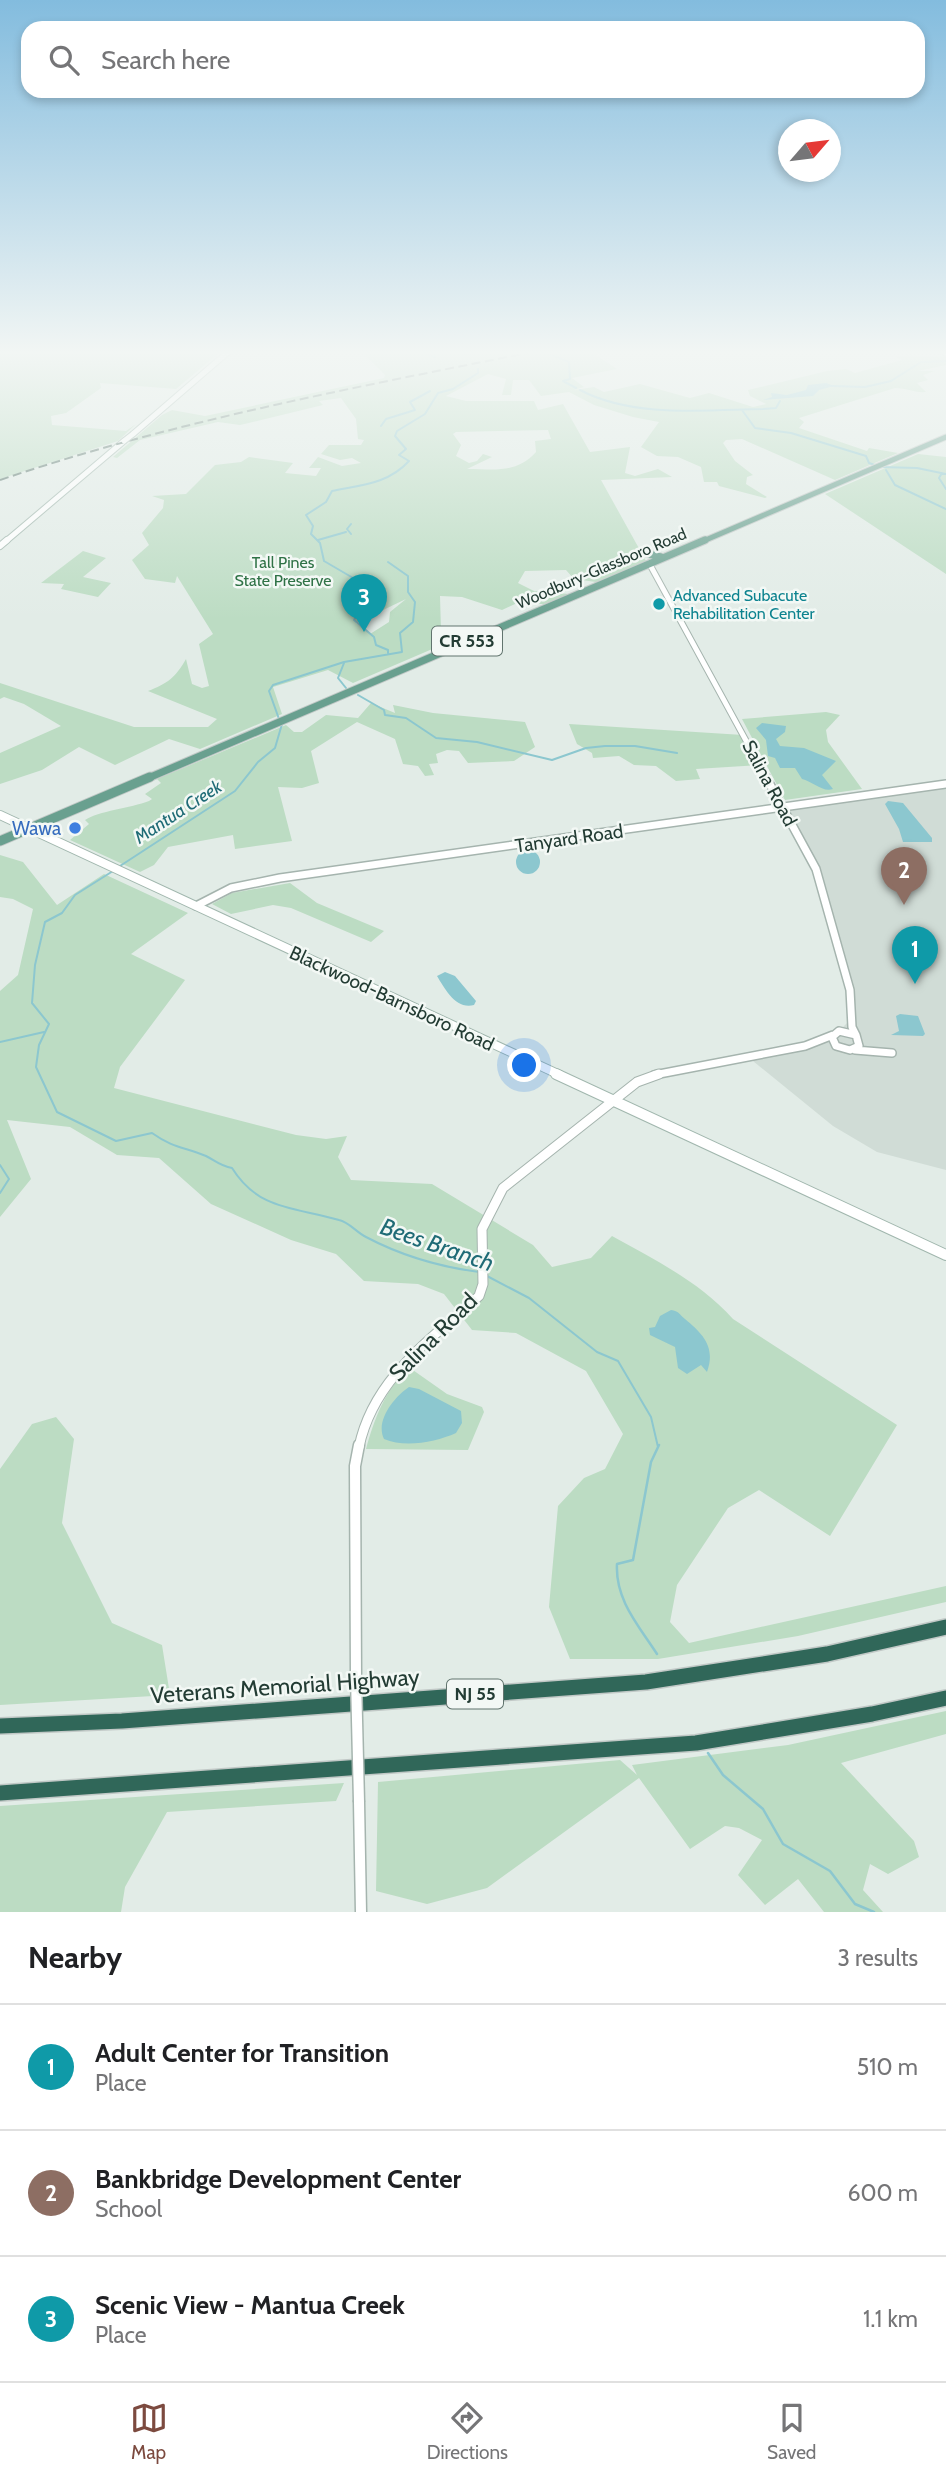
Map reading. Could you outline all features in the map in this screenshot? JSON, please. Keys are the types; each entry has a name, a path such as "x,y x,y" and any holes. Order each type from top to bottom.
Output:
{"highway":[{"name":"Veterans Memorial Highway","path":"0,1726 122,1721 646,1682 827,1654 946,1627"},
{"path":"0,1793 696,1743 873,1714 946,1698"}],"main road":[{"path":"0,546 124,441"},
{"name":"Woodbury-Glassboro Road","path":"28,829 936,441"},
{"path":"645,553 652,557 663,557"},
{"name":"Blackwood-Barnsboro Road","path":"0,816 946,1255"},
{"name":"CR 553","path":"0,841 28,829"}],"street":[{"name":"Salina Road","path":"649,563 816,869 850,990 851,1018 858,1037"},
{"name":"Tanyard Road","path":"196,906 222,891 269,880 946,784"},
{"path":"837,1047 832,1040 851,1018"},
{"path":"836,1033 858,1037 870,1047 892,1053 805,1046 836,1033"},
{"path":"852,1050 859,1046 858,1037"},
{"name":"Salina Road","path":"361,1912 355,1465 364,1422 391,1376 476,1300 482,1274 482,1229 503,1188 637,1082 654,1075 805,1046"}],"shaded area":[{"path":"946,784 946,1170 877,1152 833,1126 748,1057 794,1047 840,1030 850,1020 853,1008 816,869 783,808"}],"green space":[{"path":"0,441 117,441 0,479"},
{"name":"Tall Pines State Preserve","path":"131,441 138,441 117,458 113,457"},
{"name":"Tall Pines State Preserve","path":"363,441 458,441 461,445 456,456 469,463 477,461 483,454 492,457 467,469 504,469 521,464 536,452 535,441 584,441 590,452 630,447 625,473 635,476 658,469 672,477 601,480 646,561 596,582 574,579 566,570 525,571 518,583 534,591 569,594 544,604 515,604 502,610 462,597 440,596 441,632 451,641 353,683 328,670 273,687 282,714 200,749 169,739 115,765 79,747 42,770 0,784 0,753 61,726 24,704 4,697 0,699 0,683 134,727 208,727 217,719 148,691 170,679 186,659 192,684 202,688 209,686 199,644 213,634 177,576 175,583 145,579 132,560 149,545 142,533 163,508 164,500 152,496 186,494 215,465 241,462 249,457 293,463 285,473 316,476 321,468 309,468 318,457 342,466 361,463 352,458 340,460 321,454 329,445 361,445","holes":["406,599 390,612 389,622 370,634 356,623"]},
{"name":"Tall Pines State Preserve","path":"645,441 725,441 723,443 735,461 753,475 747,477 746,484 767,497 719,486 717,482 704,482 701,467 678,457 657,456 641,447"},
{"name":"Tall Pines State Preserve","path":"747,441 838,441 867,451 869,448 898,453 835,480"},
{"path":"918,454 946,457 946,574 825,494"},
{"path":"83,551 106,558 83,577 111,583 98,597 61,589 64,584 41,583"},
{"path":"371,703 395,713 393,705 433,713 525,722 535,747 514,761 468,763 459,751 447,750 436,754 438,763 429,764 434,775 425,776 418,766 403,764 395,739 357,722 311,751 319,783 302,788 278,787 292,841 235,849 233,835 168,847 154,865 140,872 70,840 89,824 85,820 91,817 152,799 145,794 161,783 157,779 286,725 294,732 302,732 326,715 358,718"},
{"path":"826,712 840,715 826,730 828,742 862,789 785,800 742,719"},
{"path":"569,724 743,735 760,765 696,769 700,779 676,781 656,766 634,765 619,756 593,758 592,753 577,744"},
{"path":"0,855 23,862 57,905 104,874 188,913 131,954 185,980 120,1067 114,1088 296,1135 326,1139 347,1136 338,1157 351,1180 432,1184 533,1245 552,1267 591,1258 612,1236 676,1273 706,1294 733,1319 897,1425 830,1536 759,1490 728,1508 677,1585 670,1622 689,1643 946,1586 946,1602 798,1636 658,1659 570,1659 549,1607 558,1506 584,1478 605,1469 623,1434 586,1371 516,1333 472,1330 444,1294 418,1284 364,1281 336,1254 291,1240 211,1204 159,1158 117,1155 70,1127 7,1120 31,1179 0,1217 0,991 18,975 33,909 13,899 0,897"},
{"path":"290,883 317,903 384,931 371,942 291,908 273,905 231,914 212,904 232,893"},
{"path":"410,1368 447,1394 482,1407 484,1412 468,1450 366,1449 387,1395"},
{"path":"56,1417 74,1439 62,1523 112,1623 162,1645 170,1695 0,1705 0,1469 32,1424"},
{"path":"946,1711 946,1734 841,1763 914,1841 919,1857 888,1874 870,1864 863,1890 883,1912 824,1912 798,1879 765,1905 738,1875 762,1840 739,1828 725,1826 690,1849 639,1778 487,1888 427,1904 376,1891 378,1782 620,1760 637,1775 632,1765 788,1745"},
{"path":"344,1783 336,1801 167,1812 125,1887 121,1912 0,1912 0,1806"}],"water":[{"path":"762,723 786,726 785,732 776,739 780,746 804,748 836,761 822,775 833,789 825,789 802,779 795,768 780,768 775,758 768,756 766,740 756,728"},
{"path":"888,801 903,803 932,838 932,842 903,842 885,804"},
{"path":"528,850 539,857 540,862 533,873 528,874 517,867 516,862 523,851"},
{"path":"445,972 455,976 476,1001 474,1005 462,1004 452,997 437,976"},
{"path":"896,1016 918,1016 925,1034 891,1035 899,1031"},
{"path":"671,1310 679,1313 706,1342 710,1355 707,1372 701,1365 687,1374 678,1368 675,1347 650,1335 649,1328 655,1327 660,1316"},
{"path":"409,1387 419,1389 461,1411 462,1423 456,1433 420,1443 384,1439 384,1417 392,1403"}],"waterway":[{"name":"Mantua Creek","path":"388,653 388,650 376,645 374,637 354,620 363,605 360,582 324,561 320,543 311,534 313,526 306,515 326,502 332,491 374,482 401,469 409,461 399,455 406,449 399,441"},
{"path":"818,441 866,456 869,463 875,465"},
{"path":"880,467 917,468 942,473"},
{"path":"886,470 895,485 946,509"},
{"path":"942,473 946,474"},
{"path":"942,473 939,478 946,489"},
{"path":"351,524 347,529 351,534"},
{"path":"318,540 346,532"},
{"name":"Mantua Creek","path":"279,719 269,691 273,685 344,662 402,652 400,633 413,622 415,602 408,592 408,576 388,562"},
{"path":"344,663 338,678 346,688"},
{"path":"358,695 384,710 385,715 406,718 436,738 477,742 552,760 586,748 605,746 635,746 677,753"},
{"name":"Mantua Creek","path":"120,866 235,791 258,762 275,748 282,724"},
{"name":"Bees Branch","path":"113,871 75,895 62,913 45,922 35,965 32,1003 49,1024 39,1045 36,1067 57,1112 116,1141 152,1133 232,1168 243,1182 266,1200 343,1221 366,1237 407,1255 479,1272"},
{"name":"Mantua Creek","path":"0,1042 44,1032"},
{"name":"Mantua Creek","path":"0,1165 9,1179 0,1193"},
{"name":"Bees Branch","path":"487,1276 529,1298 597,1352 618,1361 651,1417 658,1447"},
{"name":"Bees Branch","path":"657,1654 624,1601 617,1577 617,1564 633,1560 651,1462 659,1445"},
{"name":"Bees Branch","path":"708,1753 723,1775 763,1809 783,1844 830,1871 855,1904 874,1912"}],"railway":[{"path":"0,480 127,441"}],"place":[{"name":"Advanced Subacute Rehabilitation Center","path":"659,604"},
{"name":"Scenic View - Mantua Creek","path":"364,632"},
{"name":"Wawa","path":"75,828"},
{"name":"Bankbridge Development Center","path":"904,905"},
{"name":"Adult Center for Transition","path":"915,984"}]}
